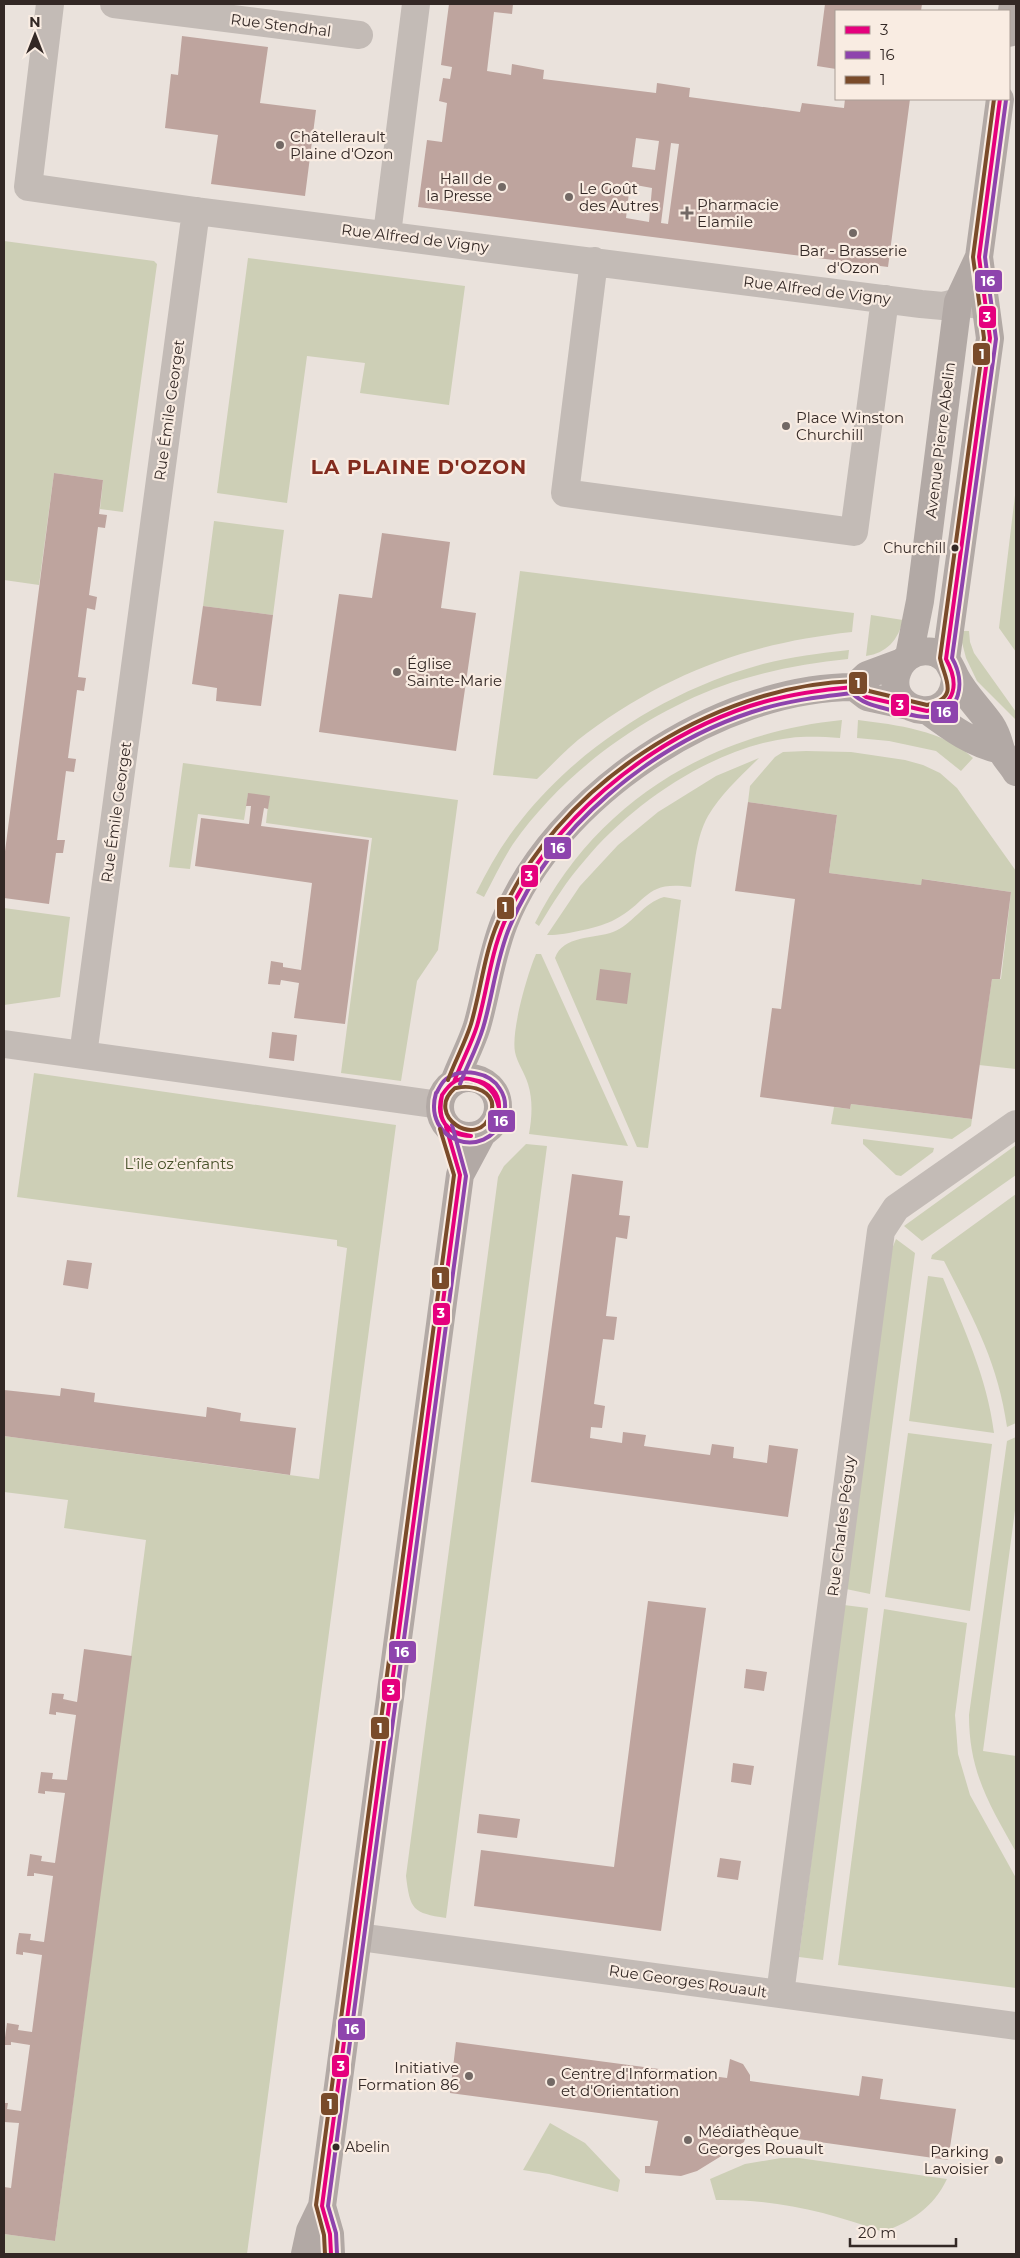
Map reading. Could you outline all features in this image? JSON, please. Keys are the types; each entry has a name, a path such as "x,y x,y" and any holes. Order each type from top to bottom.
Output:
{"main road":[{"path":"1010,26 1013,4"},
{"name":"Avenue Pierre Abelin","path":"950,667 990,338 979,257 1000,100"},
{"name":"Avenue Pierre Abelin","path":"905,659 920,601 958,302 979,257"},
{"path":"460,1175 443,1116 442,1094 454,1082 476,1027 490,966 501,931 524,883 548,847 576,815 610,784 643,761 687,735 738,710 792,694 854,687 867,675 918,652 928,651 950,667 992,726 1009,761"},
{"path":"905,659 895,681 897,691 902,700 1009,761"},
{"path":"854,687 866,697 918,708 946,703 952,695 955,686 950,667"},
{"path":"443,1116 454,1133 472,1137 482,1134 489,1129 498,1112 498,1103 490,1087 476,1027"},
{"path":"454,1082 473,1078 490,1087"},
{"path":"306,2254 310,2231 322,2206 460,1175 482,1134"},
{"path":"322,2206 330,2234 331,2254"}],"street":[{"name":"Rue Alfred de Vigny","path":"50,4 28,187 196,211 885,299 943,306 958,302 985,306"},
{"name":"Rue Stendhal","path":"114,4 359,35"},
{"path":"387,234 416,4"},
{"name":"Rue Émile Georget","path":"83,1056 196,211"},
{"path":"594,261 565,493 835,530 854,532 885,299"},
{"path":"4,1044 443,1116"},
{"name":"Rue Charles Péguy","path":"780,1994 881,1230 896,1208 1016,1124"},
{"name":"Rue Georges Rouault","path":"359,1937 1016,2026"}],"green space":[{"path":"4,241 154,261 157,264 123,512 100,509 103,480 54,473 39,585 4,580"},
{"path":"248,258 465,286 449,405 360,393 365,363 307,356 287,503 217,493"},
{"path":"1016,487 1016,652 999,628"},
{"path":"214,521 284,530 273,615 203,606"},
{"path":"520,571 854,613 852,632 779,644 712,664 680,677 618,712 580,738 537,779 493,775"},
{"path":"871,615 903,620 898,634 886,649 866,656"},
{"path":"959,631 969,631 974,653 1016,712 1016,720 977,681 966,658"},
{"path":"849,650 848,659 790,668 733,682 701,694 639,726 610,746 557,792 513,844 484,897 476,893 491,864 509,837 546,792 600,744 630,723 662,704 695,688 729,675 784,659"},
{"path":"842,720 840,738 796,737 762,743 705,765 651,798 605,838 572,876 539,926 535,923 560,880 590,842 624,809 662,781 703,758 747,740 793,728"},
{"path":"858,720 919,730 948,741 973,758 961,771 936,751 889,741 857,738"},
{"path":"783,752 851,752 905,760 923,765 940,773 957,788 1016,871 1016,1069 979,1065 992,979 1001,979 1011,892 923,879 921,885 829,873 837,815 748,802 750,786 775,757"},
{"path":"759,758 738,778 708,816 698,842 691,887 664,887 655,890 625,913 608,923 571,933 547,935 580,886 618,845 658,812 716,776"},
{"path":"183,763 458,800 438,950 417,981 401,1081 341,1073 372,838 266,823 269,797 248,794 244,820 198,814 190,869 169,867"},
{"path":"664,897 681,900 648,1148 637,1147 555,958 565,945 580,939 620,929 650,904"},
{"path":"4,908 70,917 60,997 4,1005"},
{"path":"536,954 541,954 628,1146 529,1134 531,1096 527,1080 516,1056 514,1043 521,1003 528,975"},
{"name":"L'île oz'enfants","path":"34,1073 396,1125 247,2254 4,2254 4,2234 55,2241 146,1540 64,1528 68,1500 4,1492 4,1436 319,1479 347,1248 337,1246 337,1240 17,1197"},
{"path":"851,1104 972,1119 971,1126 952,1139 831,1124 834,1107 850,1109"},
{"path":"863,1139 934,1148 933,1152 901,1176 896,1175 863,1144"},
{"path":"526,1144 547,1146 446,1918 426,1914 415,1908 409,1896 406,1876 498,1177 504,1166"},
{"path":"1016,1145 1016,1175 922,1241 904,1226"},
{"path":"1016,1194 1016,1423 1007,1427 1003,1404 991,1361 974,1321 944,1261 931,1259 932,1255"},
{"path":"896,1239 915,1253 870,1594 846,1589 892,1249"},
{"path":"928,1276 943,1278 967,1335 986,1392 994,1433 909,1421"},
{"path":"908,1433 992,1444 970,1611 885,1597"},
{"path":"1016,1437 1016,1503 983,1751 1016,1756 1016,1852 982,1787 973,1754 969,1715 1007,1441"},
{"path":"844,1605 868,1608 823,1960 799,1957"},
{"path":"884,1609 967,1623 955,1715 958,1754 970,1795 1016,1878 1016,1988 838,1965"},
{"path":"550,2123 585,2143 620,2180 618,2192 549,2174 523,2170"},
{"path":"781,2158 799,2158 947,2179 935,2198 921,2212 883,2232 842,2218 801,2208 738,2200 716,2200 710,2179 745,2164"}],"building":[{"path":"449,4 513,4 512,14 494,12 487,71 511,75 512,64 544,70 543,79 656,93 657,83 690,88 689,97 800,112 802,103 844,108 845,100 910,100 888,267 418,207 427,140 442,142 447,103 439,101 443,78 450,79 452,67 441,65","holes":["636,138 659,141 655,170 632,167","671,143 679,144 668,224 661,223","630,184 652,188 649,222 626,218"]},
{"path":"825,4 922,4 921,10 835,10 835,69 817,66"},
{"path":"182,36 268,47 260,103 316,110 305,196 211,184 218,135 165,128 171,74 178,75"},
{"path":"54,473 103,480 99,514 107,515 105,528 98,527 89,595 97,597 95,610 87,608 78,677 86,678 84,691 77,690 68,758 76,759 74,772 66,771 57,840 65,840 63,853 56,853 49,904 4,898 4,859"},
{"name":"Église Sainte-Marie","path":"382,533 450,542 441,608 476,613 456,751 319,732 339,594 372,598"},
{"path":"203,606 273,615 261,706 216,701 217,688 192,684"},
{"path":"248,793 270,796 268,809 264,808 261,826 369,840 345,1024 294,1018 299,983 281,980 280,985 268,984 271,961 283,963 283,967 301,970 312,883 195,866 201,818 249,824 251,806 246,806"},
{"path":"748,802 837,815 829,873 921,885 922,879 1011,892 1000,979 992,979 972,1119 851,1104 850,1109 760,1097 772,1008 781,1009 795,899 735,891"},
{"path":"600,969 631,973 627,1004 596,1000"},
{"path":"272,1032 297,1035 294,1061 269,1058"},
{"path":"572,1174 623,1181 619,1215 630,1216 627,1239 616,1237 606,1316 617,1317 614,1340 603,1339 594,1404 605,1406 602,1428 591,1427 590,1438 622,1443 623,1432 646,1435 644,1446 710,1455 712,1444 734,1447 733,1458 767,1463 769,1445 798,1449 788,1517 531,1482"},
{"path":"67,1260 92,1263 88,1289 63,1285"},
{"path":"61,1388 95,1393 94,1402 206,1417 207,1407 241,1413 240,1421 296,1428 290,1475 4,1436 4,1390 60,1396"},
{"path":"648,1601 706,1608 661,1931 474,1906 481,1850 614,1867"},
{"path":"84,1649 132,1656 55,2241 4,2234 4,2187 11,2188 19,2123 4,2122 4,2103 8,2103 7,2109 21,2111 30,2045 11,2042 11,2045 4,2045 7,2023 19,2025 18,2030 32,2032 42,1955 23,1952 23,1955 16,1954 17,1944 19,1933 31,1934 30,1940 44,1942 53,1876 34,1873 34,1876 27,1876 30,1854 42,1856 41,1861 55,1863 65,1793 45,1791 45,1794 38,1793 41,1772 53,1773 52,1779 67,1780 76,1715 56,1712 56,1715 49,1714 52,1693 64,1694 63,1699 77,1702"},
{"path":"746,1669 767,1672 764,1691 744,1688"},
{"path":"733,1763 754,1766 751,1785 731,1782"},
{"path":"479,1814 520,1819 517,1838 477,1833"},
{"path":"720,1858 741,1861 738,1880 717,1877"},
{"path":"456,2042 727,2078 730,2059 743,2064 750,2075 750,2081 859,2096 862,2076 883,2079 880,2099 956,2109 948,2160 747,2132 744,2142 697,2171 681,2176 645,2173 645,2166 650,2166 658,2121 450,2093"}],"transit line":[{"name":"1","path":"448,1080 471,1024 489,947 498,922 523,873 557,828 597,787 644,752 694,723 747,701 801,687 855,681 869,691 927,705 944,698 948,686 940,658 984,338 973,257 994,100"},
{"name":"3","path":"454,1082 477,1026 499,936 523,886 546,852 574,819 604,790 638,763 674,740 712,721 750,706 788,696 854,687 866,697 927,711 937,708 950,698 954,684 946,659 990,338 979,257 1000,100"},
{"name":"16","path":"460,1084 483,1028 505,939 528,890 551,856 578,824 608,795 642,768 677,746 714,727 752,712 789,702 852,693 870,704 924,717 940,715 954,703 958,695 959,677 952,658 996,339 985,257 1006,100"},
{"name":"16","path":"436,1093 434,1110 438,1124 447,1134 458,1140 471,1142 483,1140 495,1132 503,1118 505,1104 502,1092 495,1083 483,1075 467,1072 453,1075 445,1080 437,1092"},
{"name":"3","path":"442,1095 448,1087 459,1079 474,1080"},
{"name":"3","path":"474,1080 484,1083 492,1089 498,1098 499,1108"},
{"name":"3","path":"474,1080 484,1084 491,1090 499,1108"},
{"name":"1","path":"455,1088 447,1098 445,1109 449,1118 456,1125 466,1129 476,1129 485,1124 491,1113 492,1105 491,1099 487,1094 476,1088 456,1088"},
{"name":"3","path":"442,1095 441,1112 445,1124 455,1132 471,1136"},
{"name":"3","path":"442,1095 440,1111 445,1124 455,1132 471,1136"},
{"name":"16","path":"337,2254 336,2233 328,2206 466,1176 452,1125"},
{"name":"3","path":"331,2254 330,2234 322,2206 460,1175 446,1127"},
{"name":"1","path":"325,2254 324,2235 316,2205 454,1175 440,1129"}],"place":[{"name":"Châtellerault Plaine d'Ozon","path":"280,145"},
{"name":"Hall de la Presse","path":"502,187"},
{"name":"Le Goût des Autres","path":"569,197"},
{"name":"Pharmacie Elamile","path":"687,213"},
{"name":"Bar - Brasserie d'Ozon","path":"853,233"},
{"name":"Place Winston Churchill","path":"786,426"},
{"name":"Churchill","path":"955,548"},
{"name":"Église Sainte-Marie","path":"397,672"},
{"name":"Initiative Formation 86","path":"469,2076"},
{"name":"Centre d'Information et d'Orientation","path":"551,2082"},
{"name":"Médiathèque Georges Rouault","path":"688,2140"},
{"name":"Abelin","path":"336,2147"},
{"name":"Parking Lavoisier","path":"999,2160"}],"district":[{"name":"LA PLAINE D'OZON","path":"419,467"}]}
